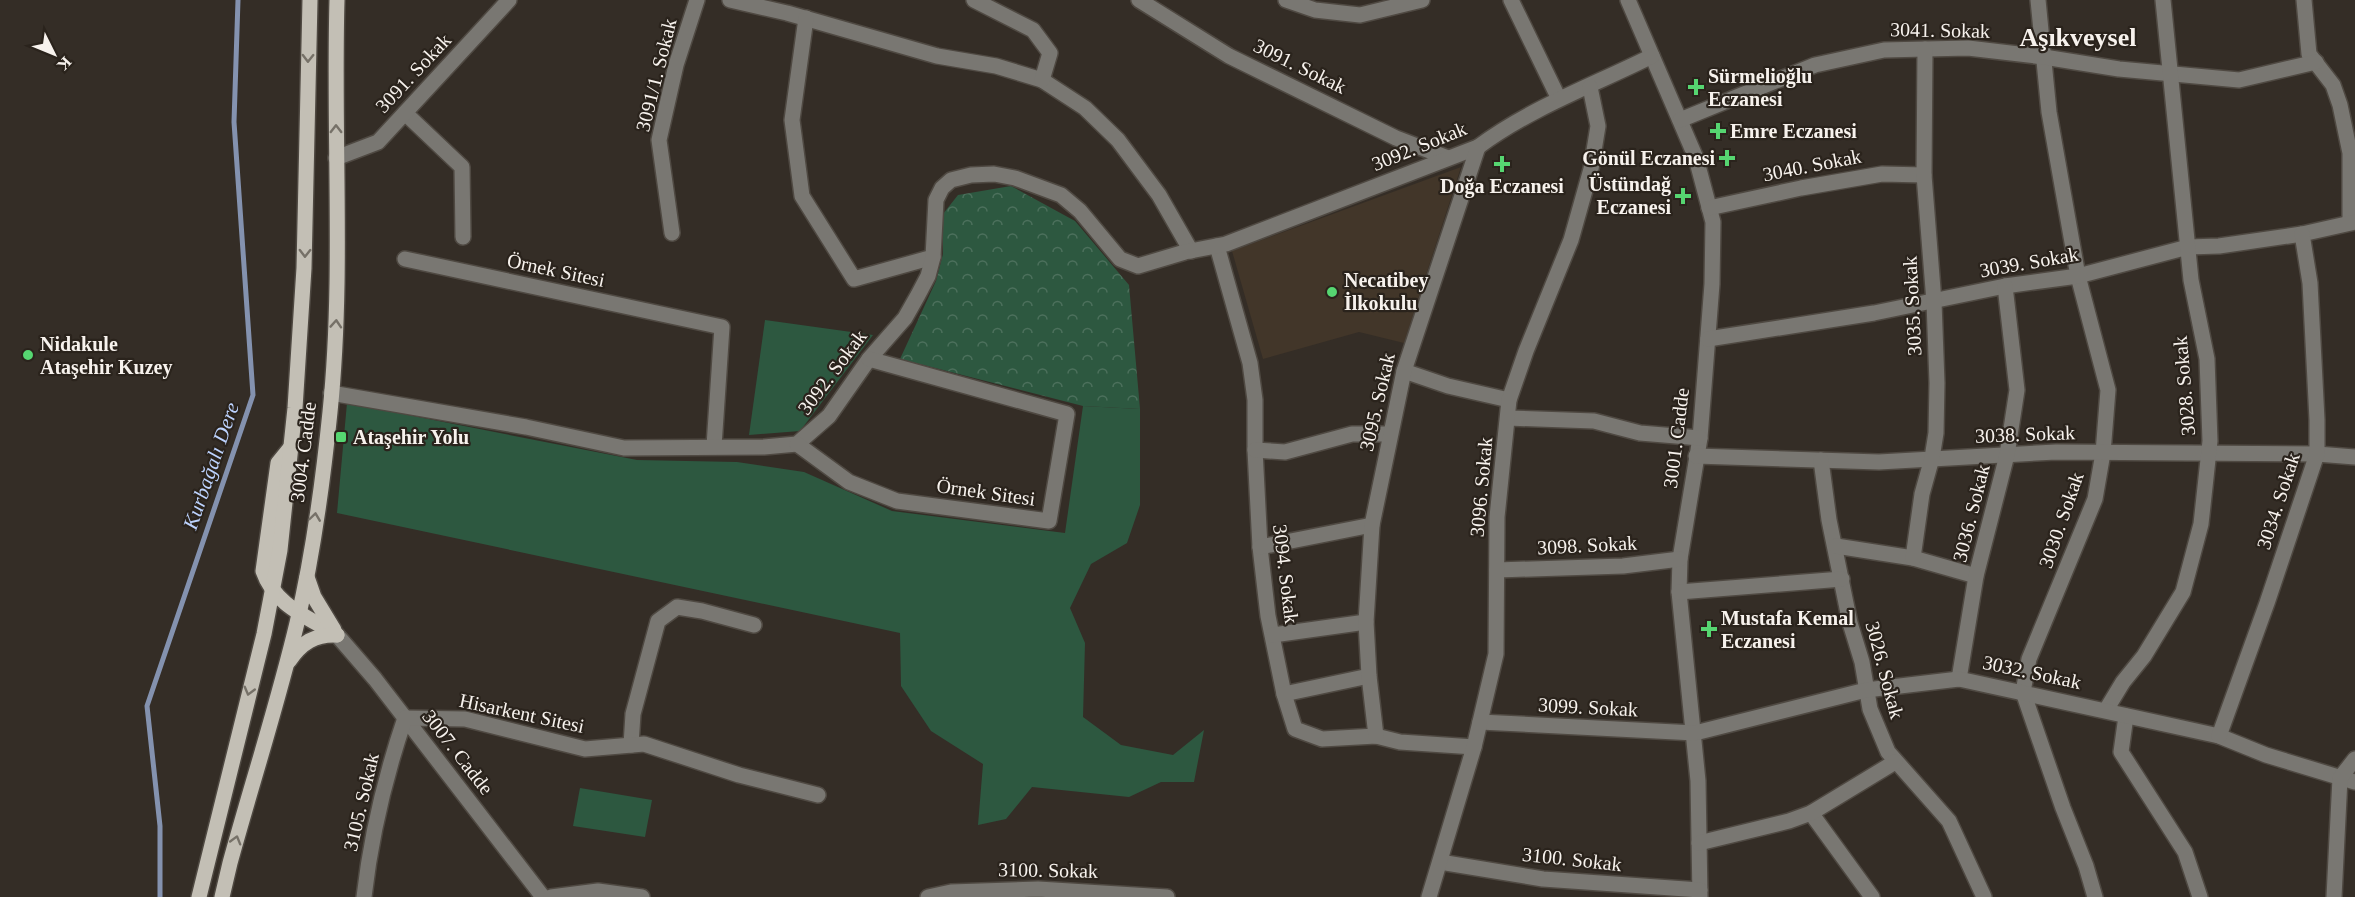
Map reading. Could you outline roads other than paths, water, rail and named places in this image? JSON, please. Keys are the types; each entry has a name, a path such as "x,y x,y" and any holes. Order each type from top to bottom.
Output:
{"main road":[{"name":"3004. Cadde","path":"273,590 263,571 278,464 291,447 304,268 310,0"},
{"name":"3004. Cadde","path":"222,897 284,671 295,607 307,575 331,393 338,285 337,0"},
{"path":"273,590 286,593 294,590 307,575"},
{"path":"307,575 314,597 337,635"},
{"path":"273,590 295,607 316,615 337,635"},
{"path":"199,897 273,590"},
{"path":"264,634 275,612 295,607"},
{"path":"284,671 291,658 310,639 325,634 337,635"}],"street":[{"name":"3091/1. Sokak","path":"672,233 660,140 676,65 697,0"},
{"path":"730,0 806,18 937,56 996,66 1042,80 1084,108 1118,140 1159,195 1191,251"},
{"path":"974,0 1033,30 1050,53 1042,80"},
{"name":"3091. Sokak","path":"1139,0 1229,56 1396,138 1448,158"},
{"path":"1286,0 1315,10 1360,15 1422,0"},
{"path":"1511,0 1558,99"},
{"name":"3001. Cadde","path":"1629,0 1696,158 1713,222 1712,284 1700,438 1680,559 1679,592 1695,734 1700,894"},
{"name":"3030. Sokak","path":"2038,0 2049,112 2078,276 2108,390 2103,453 2095,499 2029,659 2023,692 2063,808 2086,866 2094,897"},
{"name":"3028. Sokak","path":"2106,710 2123,682 2145,656 2183,592 2200,524 2209,454 2207,359 2191,280 2163,0"},
{"path":"2304,0 2309,54 2333,85 2340,105 2350,153 2352,222"},
{"name":"3091. Sokak","path":"336,158 378,142 502,4"},
{"path":"806,18 792,120 802,196 854,279 933,257"},
{"name":"3041. Sokak","path":"1680,120 1815,65 1884,50 1968,48 2119,69 2239,80 2316,62"},
{"name":"3035. Sokak","path":"1912,558 1922,495 1936,433 1934,302 1924,175 1924,49"},
{"name":"3092. Sokak","path":"331,393 526,427 624,448 764,447 798,444 830,416 869,359 905,318 928,276 933,257 936,200 942,188 951,180 983,174 1015,178 1061,195 1080,211 1120,259 1138,266 1217,246 1478,147 1497,133 1558,99 1590,87 1652,56"},
{"name":"3096. Sokak","path":"1429,897 1474,747 1496,654 1497,517 1509,400 1526,351 1571,240 1591,169 1598,126 1590,87"},
{"path":"405,113 462,167 463,237"},
{"name":"3095. Sokak","path":"1376,736 1366,622 1372,525 1404,371 1478,147"},
{"name":"3040. Sokak","path":"1709,208 1881,174 1924,175"},
{"name":"3039. Sokak","path":"1708,339 1874,314 2005,286 2078,276 2188,247 2219,246 2302,234 2352,222"},
{"name":"3034. Sokak","path":"2219,736 2317,454 2318,420 2310,283 2302,234"},
{"name":"3094. Sokak","path":"1217,246 1250,363 1256,400 1255,450 1260,546 1268,616 1284,694 1295,729 1322,738 1376,736 1400,742 1474,747"},
{"name":"Örnek Sitesi","path":"405,259 722,327 714,446"},
{"name":"3036. Sokak","path":"1959,679 1976,576 2007,455 2017,390 2005,286"},
{"name":"Örnek Sitesi","path":"798,444 849,482 897,501 1049,521 1067,414 869,359"},
{"path":"1404,371 1448,386 1509,400"},
{"path":"1508,418 1594,421 1640,433 1700,438"},
{"path":"1255,450 1285,452 1352,434 1390,434"},
{"name":"3038. Sokak","path":"1696,456 1879,462 1932,458 2103,453 2317,454 2355,457"},
{"name":"3026. Sokak","path":"1821,460 1829,520 1850,623 1862,662 1870,709 1888,752 1895,762 1949,821 1984,897"},
{"path":"1260,546 1372,525"},
{"path":"1836,546 1912,558 1976,576"},
{"name":"3098. Sokak","path":"1497,570 1623,566 1680,559"},
{"path":"1679,592 1842,579"},
{"path":"631,745 633,714 658,621 677,607 702,610 754,625"},
{"path":"1273,635 1366,622"},
{"name":"3007. Cadde","path":"337,635 405,718 543,897"},
{"path":"1284,694 1369,676"},
{"name":"3032. Sokak","path":"1695,734 1866,690 1959,679 2219,736 2266,755 2355,782"},
{"path":"2126,716 2121,752 2185,852 2200,897"},
{"name":"Hisarkent Sitesi","path":"405,718 465,719 585,749 644,744 739,775 818,795"},
{"name":"3105. Sokak","path":"364,897 369,854 387,769 405,718"},
{"name":"3099. Sokak","path":"1480,722 1695,734"},
{"path":"2334,897 2340,778 2355,759"},
{"path":"1699,843 1789,822 1811,813 1895,762"},
{"path":"1811,813 1872,897"},
{"name":"3100. Sokak","path":"1440,862 1543,879 1700,894"},
{"name":"3100. Sokak","path":"928,897 951,892 1038,889 1167,897"},
{"path":"551,897 598,891 642,897"}],"waterway":[{"name":"Kurbağalı Dere","path":"160,897 160,826 147,706 253,395 234,122 238,0"}],"place":[{"name":"Sürmelioğlu Eczanesi","path":"1696,87"},
{"name":"Emre Eczanesi","path":"1718,131"},
{"name":"Gönül Eczanesi","path":"1727,158"},
{"name":"Doğa Eczanesi","path":"1502,164"},
{"name":"Üstündağ Eczanesi","path":"1683,196"},
{"name":"Necatibey İlkokulu","path":"1332,292"},
{"name":"Nidakule Ataşehir Kuzey","path":"28,355"},
{"name":"Ataşehir Yolu","path":"341,437"},
{"name":"Mustafa Kemal Eczanesi","path":"1709,629"}],"district":[{"name":"Aşıkveysel","path":"2078,37"}]}
